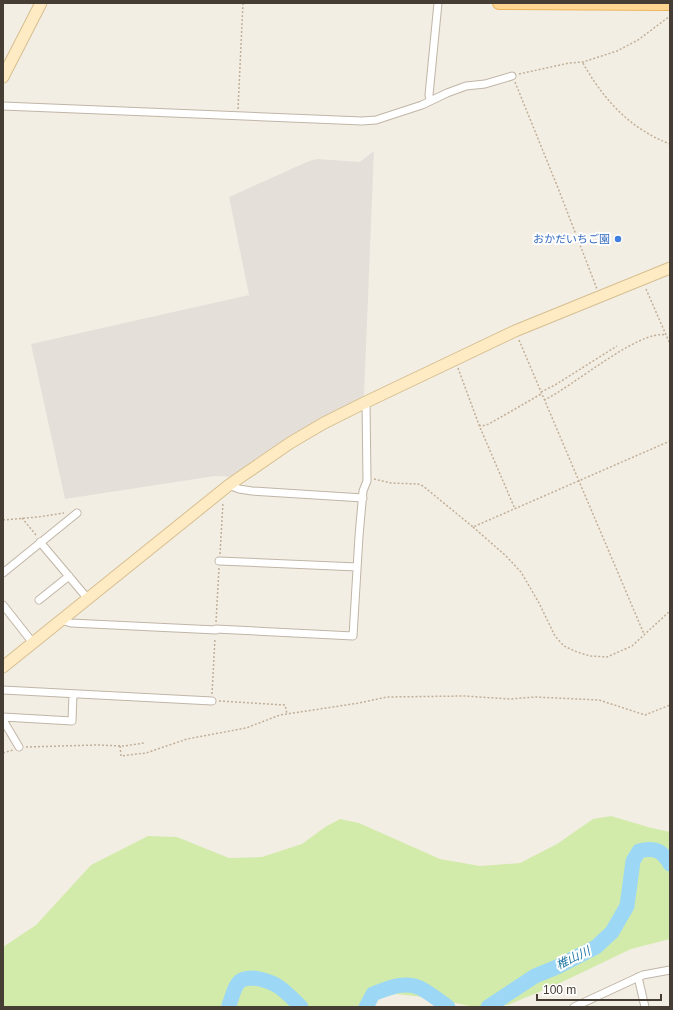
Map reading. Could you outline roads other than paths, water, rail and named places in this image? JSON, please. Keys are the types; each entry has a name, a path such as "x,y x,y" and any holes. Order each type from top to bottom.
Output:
{"main road":[{"path":"499,3 670,4"}],"street":[{"path":"3,77 41,3"},
{"path":"430,100 429,95 438,3"},
{"path":"3,106 362,121 376,120 422,104 466,86 485,84 512,76"},
{"path":"3,667 229,485 290,443 324,423 366,402 515,331 670,268"},
{"path":"61,620 71,623 353,636 358,536 363,498 367,481 366,402"},
{"path":"229,485 239,489 252,491 363,498"},
{"path":"3,573 77,513"},
{"path":"41,542 88,599"},
{"path":"219,561 357,567"},
{"path":"39,600 68,576"},
{"path":"3,605 33,643"},
{"path":"3,690 212,701"},
{"path":"3,719 72,721 73,694"},
{"path":"3,719 19,747"},
{"path":"574,1007 643,975 670,970"},
{"path":"638,977 645,1007"}],"waterway":[{"name":"椎山川","path":"488,1007 535,976 557,967 596,947 612,932 627,906 633,861 639,851 649,849 657,851 661,853 670,864"},
{"name":"椎山川","path":"229,1007 237,984 248,978 254,978 275,984 301,1007"},
{"name":"椎山川","path":"366,1007 373,994 391,987 403,985 416,986 432,995 448,1007"}],"place":[{"name":"おかだいちご園","path":"618,239"}]}
